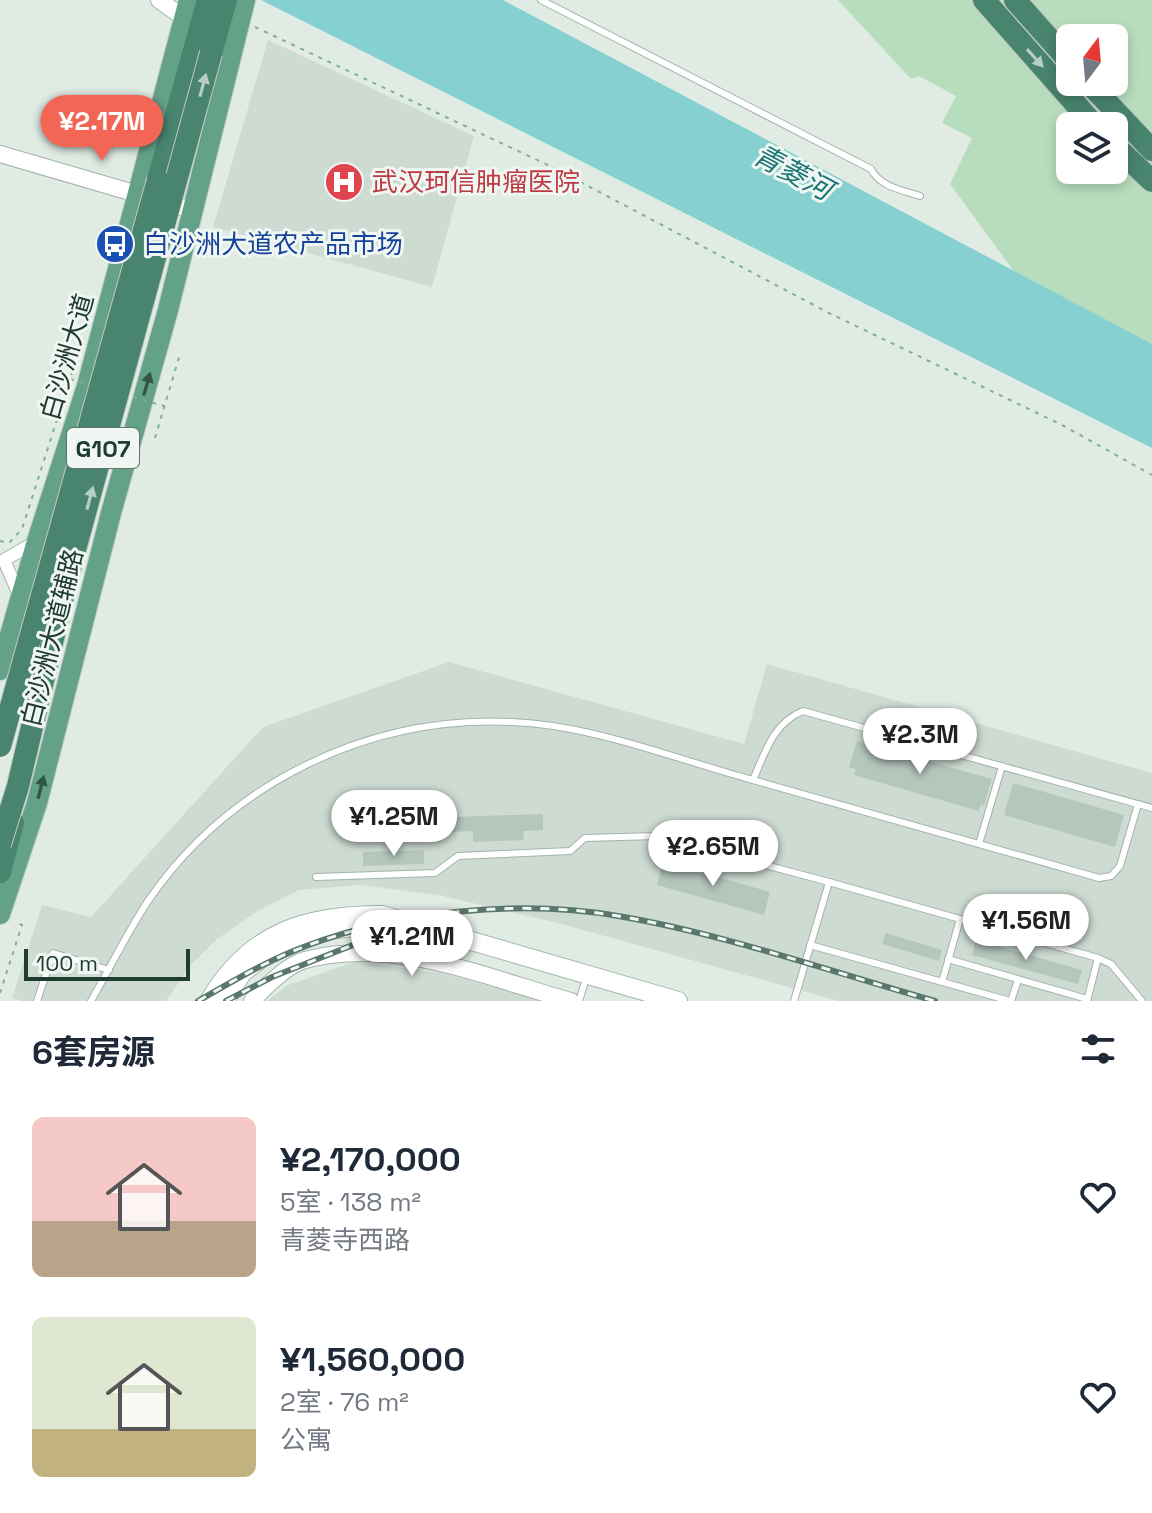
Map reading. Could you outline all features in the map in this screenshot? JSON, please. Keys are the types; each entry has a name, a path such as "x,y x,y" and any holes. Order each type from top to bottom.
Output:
{"highway":[{"name":"G107","path":"0,746 208,0"},
{"path":"984,0 1083,112"},
{"path":"1015,0 1056,46"},
{"name":"G107","path":"0,844 18,786 68,575 238,7"},
{"path":"1101,96 1152,150"},
{"path":"1128,158 1152,181"},
{"path":"0,722 50,569"},
{"path":"0,872 11,840 18,786"}],"main road":[{"path":"192,210 238,7"},
{"name":"白沙洲大道","path":"37,541 87,386 187,9"},
{"name":"白沙洲大道辅路","path":"8,918 192,210"},
{"name":"白沙洲大道辅路","path":"0,670 37,541"},
{"path":"209,1001 225,974 263,941 297,924 352,915 382,915 678,1001"},
{"path":"225,1001 242,973 263,957 321,931 353,927 429,942 582,993 639,1001"}],"street":[{"path":"159,0 187,9"},
{"path":"0,154 192,210"},
{"path":"20,597 2,560 37,541"},
{"path":"252,1001 302,960 374,953 410,957 571,1001"}],"lane":[{"path":"541,0 871,169 875,177 891,187 920,196"},
{"path":"753,780 776,730 788,717 803,711 1152,808"},
{"path":"91,1001 148,901 210,831 292,770 353,744 427,726 513,722 590,734 1099,878 1111,876 1120,866 1138,804"},
{"path":"979,844 1002,766"},
{"path":"316,877 435,873 458,856 570,851 585,838 656,836 1098,958 1111,964 1142,1001"},
{"path":"794,1001 829,882"},
{"path":"942,982 960,919"},
{"path":"810,945 1010,1001 1018,980"},
{"path":"37,1001 53,953 109,970"},
{"path":"948,959 1087,1000 1098,958"}],"path":[{"path":"238,7 829,313 1062,425 1152,475"},
{"path":"0,541 9,543 22,529 83,340"},
{"path":"155,438 180,354"},
{"path":"0,993 22,925 8,918"},
{"path":"0,970 8,973"}],"shaded area":[{"name":"武汉珂信肿瘤医院","path":"268,40 474,136 432,287 213,227"},
{"path":"449,662 744,744 767,664 1152,773 1152,1001 839,1001 558,923 438,895 360,885 299,890 258,911 217,939 191,965 166,1001 21,1001 12,998 42,905 91,917 263,727"},
{"path":"354,962 442,973 543,1001 267,1001 286,986"}],"green space":[{"path":"838,0 1152,0 1152,344 1016,274 950,184 972,138 942,123 956,96 919,76 911,79"}],"water":[{"name":"青菱河","path":"261,0 503,0 1152,344 1152,448"}],"building":[{"path":"857,741 992,779 984,805 981,804 979,811 854,775 856,769 849,767"},
{"path":"1013,783 1124,815 1115,847 1004,815"},
{"path":"543,814 543,830 523,831 524,840 473,842 473,831 452,832 451,817"},
{"path":"424,850 424,864 363,866 363,852"},
{"path":"663,861 770,892 764,915 657,885"},
{"path":"886,933 942,950 939,961 882,944"},
{"path":"976,940 1082,970 1078,984 972,955"}],"railway":[{"path":"198,1001 278,958 342,934 420,917 501,909 581,911 658,924 778,954 935,1001"},
{"path":"226,1001 272,977 358,943"}],"place":[{"name":"武汉珂信肿瘤医院","path":"344,182"},
{"name":"白沙洲大道农产品市场","path":"115,244"}]}
